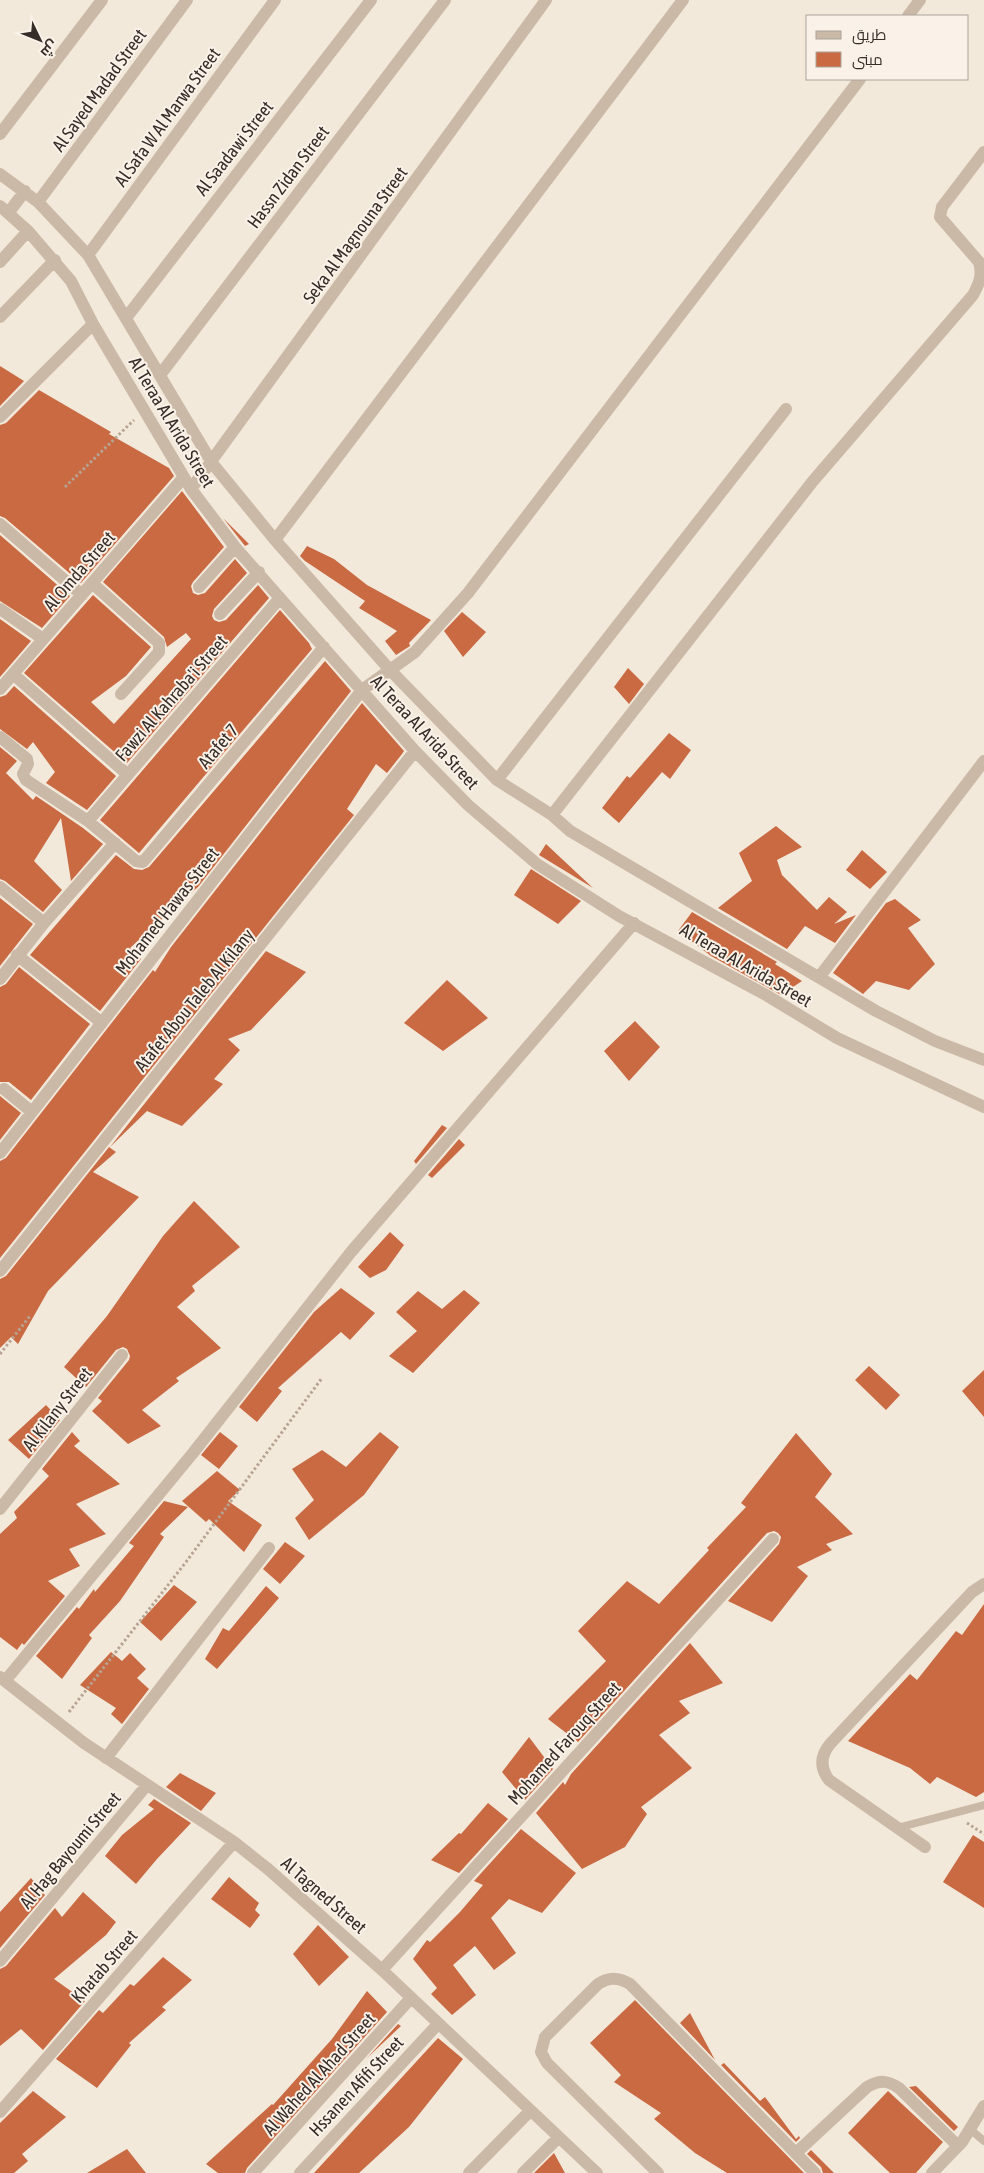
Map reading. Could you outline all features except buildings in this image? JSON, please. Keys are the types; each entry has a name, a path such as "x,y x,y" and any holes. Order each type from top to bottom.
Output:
{"street":[{"path":"0,134 102,0"},
{"name":"Al Sayed Madad Street","path":"38,202 187,0"},
{"name":"Al Safa W Al Marwa Street","path":"88,255 275,0"},
{"name":"Al Saadawi Street","path":"126,318 371,0"},
{"name":"Hassn Zidan Street","path":"160,375 445,0"},
{"name":"Seka Al Magnouna Street","path":"191,489 546,0"},
{"path":"275,540 683,0"},
{"path":"909,15 920,0"},
{"name":"Mohamed Hawas Street","path":"0,1151 362,690 415,652 468,593 859,80"},
{"path":"552,815 813,481 973,295 980,282 982,270 979,262 940,217 942,207 984,152"},
{"name":"Al Teraa Al Arida Street","path":"0,174 38,202 88,255 212,462 275,540 390,670 497,780 552,815 570,830 884,1015 935,1041 984,1060"},
{"path":"4,209 25,191"},
{"name":"Al Teraa Al Arida Street","path":"4,209 56,260 71,281 93,324 191,489 235,547 415,751 468,804 524,854 634,924 766,995 837,1038 984,1107"},
{"path":"0,262 28,231"},
{"path":"0,317 56,260"},
{"path":"0,416 93,324"},
{"path":"497,780 786,409"},
{"name":"Al Omda Street","path":"0,689 184,477"},
{"path":"0,524 82,595"},
{"path":"199,587 235,547"},
{"path":"220,614 259,572"},
{"path":"92,583 159,643 159,652 121,694"},
{"name":"Fawzi Al Kahraba'i Street","path":"88,821 280,598"},
{"path":"0,609 43,639"},
{"name":"Atafet 7","path":"115,843 136,861 144,861 324,647"},
{"path":"13,674 128,774"},
{"path":"0,737 27,759 28,764 23,774 26,780 88,821 115,843 44,923 0,979"},
{"name":"Atafet Abou Taleb Al Kilany","path":"0,1271 415,751"},
{"path":"820,976 984,761"},
{"path":"0,887 44,923"},
{"path":"2,1679 193,1453 351,1252 634,924"},
{"path":"17,956 102,1023"},
{"path":"4,1089 32,1112"},
{"name":"Al Kilany Street","path":"2,1502 122,1355"},
{"name":"Mohamed Farouq Street","path":"382,1970 773,1539"},
{"path":"106,1758 269,1548"},
{"path":"925,1847 829,1780 822,1766 825,1750 972,1592 984,1584"},
{"name":"Al Tagned Street","path":"2,1679 60,1725 106,1758 234,1842 308,1902 558,2137 589,2171"},
{"name":"Al Hag Bayoumi Street","path":"0,1961 147,1785"},
{"name":"Khatab Street","path":"0,2112 234,1842"},
{"path":"658,2173 547,2063 541,2052 545,2038 598,1984 609,1979 623,1980 630,1984 815,2173"},
{"name":"Al Wahed Al Ahad Street","path":"253,2173 411,1998"},
{"name":"Hssanen Afifi Street","path":"300,2173 438,2024"},
{"path":"796,2153 867,2087 877,2081 890,2082 899,2088 958,2146"},
{"path":"932,2173 971,2130 984,2106"},
{"path":"469,2173 530,2111"},
{"path":"523,2173 558,2137"}],"lane":[{"path":"897,1828 984,1805"},
{"path":"971,2130 984,2141"}],"path":[{"path":"64,487 144,410"},
{"path":"0,1354 30,1316"},
{"path":"60,1725 186,1562 322,1378"}]}
